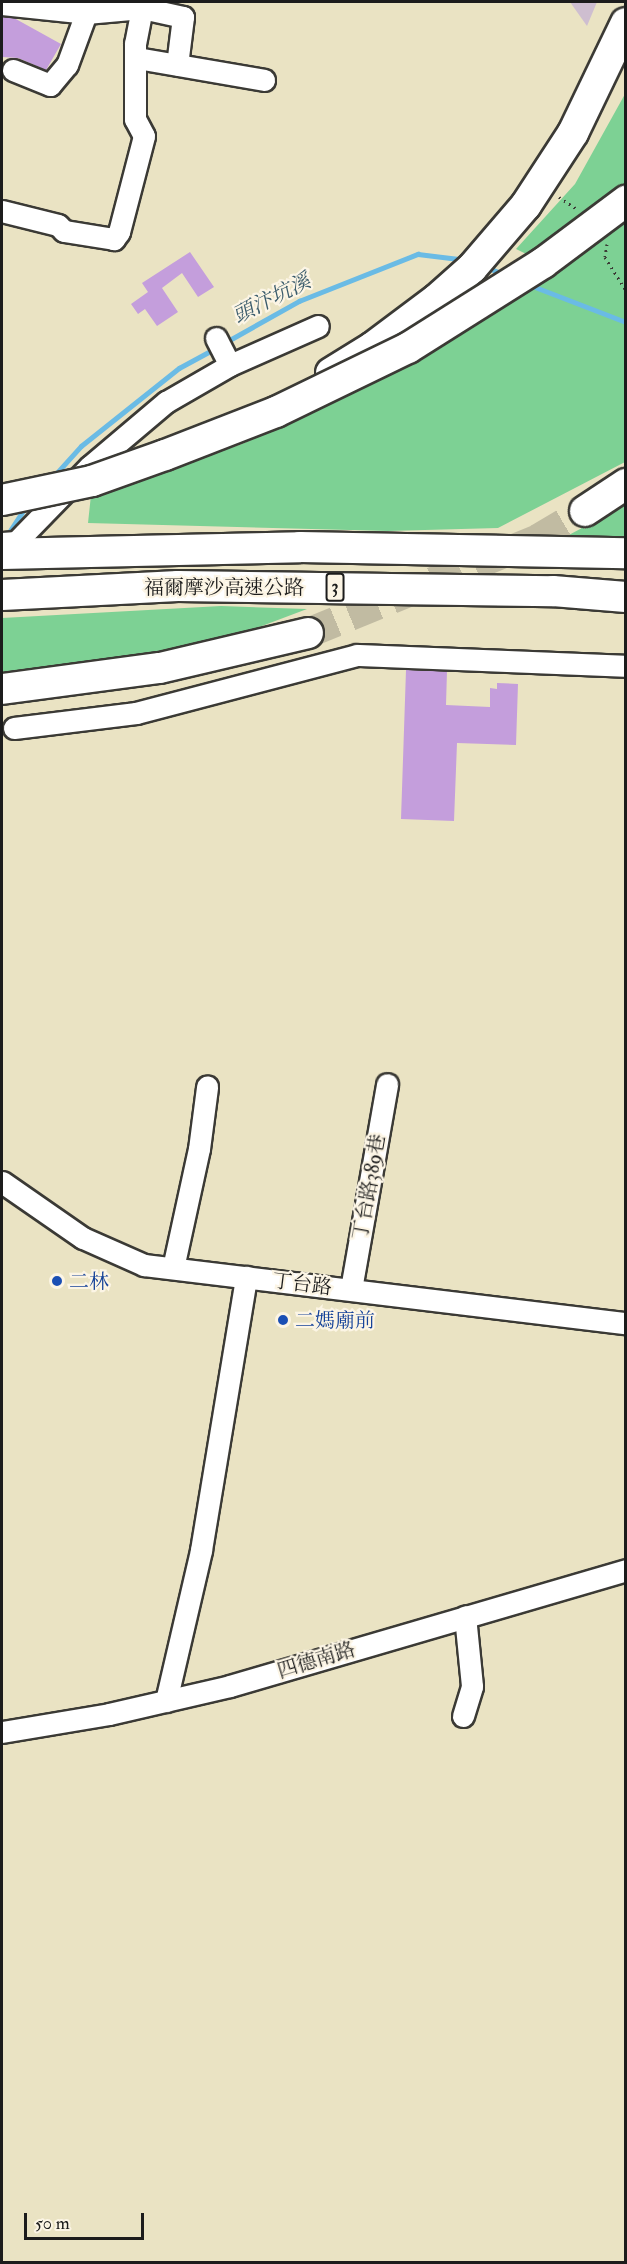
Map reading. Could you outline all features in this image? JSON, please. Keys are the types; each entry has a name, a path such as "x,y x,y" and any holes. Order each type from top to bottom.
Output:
{"highway":[{"path":"276,411 304,389 373,347 472,268 556,161 626,23"},
{"path":"2,500 92,481 276,411 408,348 543,263 626,201"},
{"path":"585,511 626,484"},
{"name":"福爾摩沙高速公路","path":"6,546 54,550 300,547 626,553"},
{"name":"福爾摩沙高速公路","path":"2,595 178,585 553,591 626,597"},
{"path":"2,689 160,668 308,633"}],"street":[{"path":"2,4 86,13 142,8 183,17 177,65"},
{"path":"2,211 58,225 64,231 114,239 120,232 144,136 135,119 137,58 135,43 142,8"},
{"path":"13,70 50,85 67,65 86,13"},
{"path":"137,58 264,80"},
{"path":"6,546 89,468 166,402 230,365 318,326"},
{"path":"216,338 230,365"},
{"path":"14,728 136,713 357,655 626,666"},
{"name":"丁台路389巷","path":"351,1289 387,1084"},
{"path":"173,1268 199,1149 207,1087"},
{"name":"丁台路","path":"2,1182 83,1238 144,1265 626,1323"},
{"path":"166,1701 201,1550 246,1277"},
{"name":"四德南路","path":"2,1732 166,1701 626,1570"},
{"path":"463,1716 472,1686 465,1616"}],"path":[{"path":"609,238 605,257 626,290"}],"shaded area":[{"path":"570,2 597,2 587,26"}],"green space":[{"path":"625,94 625,462 498,528 388,531 88,523 91,495 242,444 367,386 561,271 516,249 575,184"},
{"path":"625,505 625,536 567,536"},
{"path":"221,606 307,609 246,632 163,654 2,679 2,618"}],"building":[{"path":"2,17 14,18 61,44 46,70 18,58 2,57"},
{"path":"190,252 214,287 198,297 182,273 162,288 178,312 157,326 145,309 138,314 131,304 148,292 142,283"},
{"path":"406,670 447,671 446,705 490,707 490,688 497,689 497,683 518,684 516,745 457,743 454,821 401,819"}],"waterway":[{"name":"頭汴坑溪","path":"226,342 299,301 418,254 467,260"},
{"name":"頭汴坑溪","path":"486,267 503,274"},
{"name":"頭汴坑溪","path":"530,285 626,322"},
{"name":"頭汴坑溪","path":"54,476 81,446 179,368 216,348"},
{"name":"頭汴坑溪","path":"6,537 24,509"}],"tunnel":[{"path":"308,633 538,539 585,511"}],"place":[{"name":"二林","path":"57,1281"},
{"name":"二媽廟前","path":"283,1320"}]}
